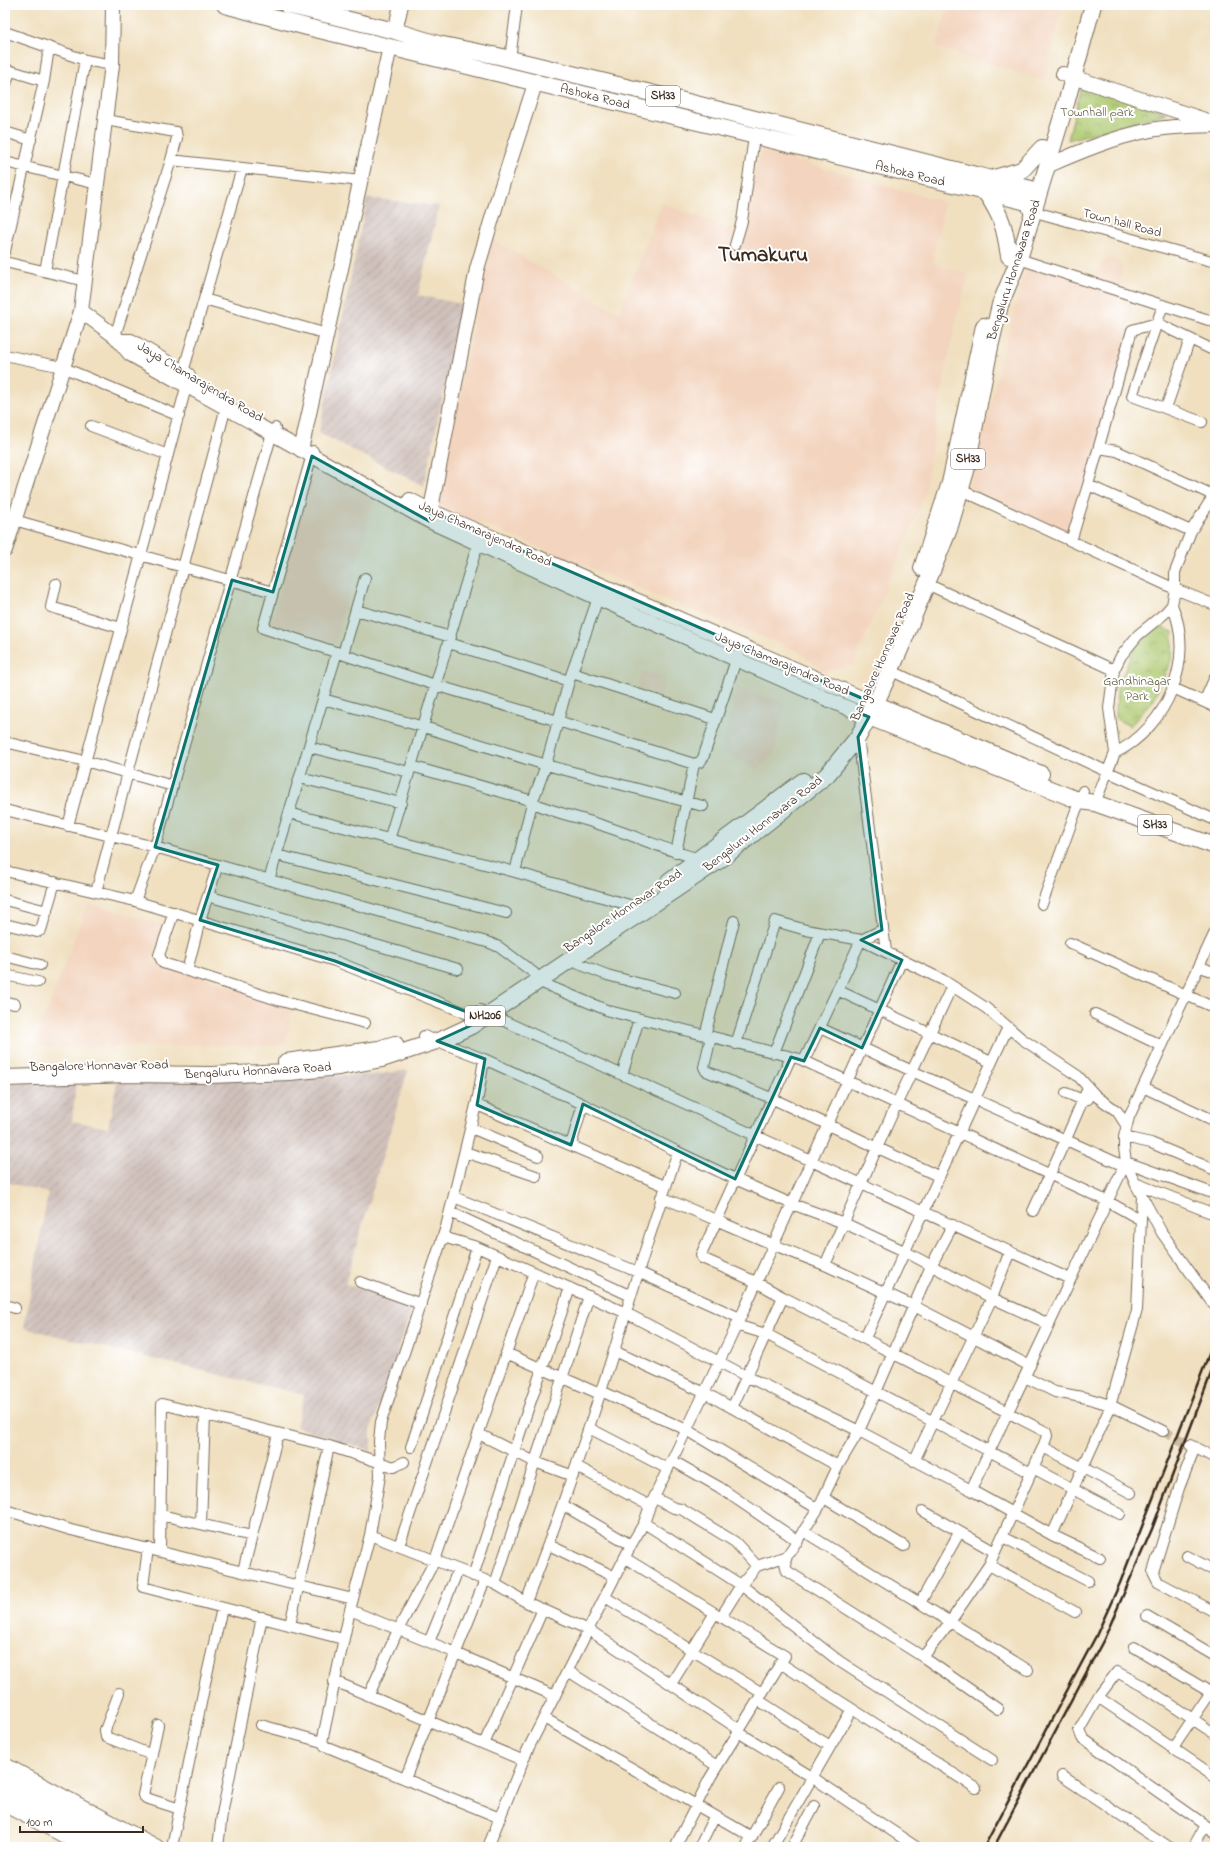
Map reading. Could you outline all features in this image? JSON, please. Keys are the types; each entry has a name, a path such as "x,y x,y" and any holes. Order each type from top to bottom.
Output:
{"highway":[{"path":"5,1779 38,1803 109,1847"},
{"path":"5,1793 38,1803 137,1847"}],"main road":[{"path":"5,550 10,529 81,311 112,65 113,5"},
{"name":"Ashoka Road","path":"225,5 390,47 536,81 754,137 988,186"},
{"name":"Ashoka Road","path":"287,5 307,8 438,44 510,59 681,100 988,186 1030,201"},
{"path":"395,31 401,5"},
{"name":"Bengaluru Honnavara Road","path":"1030,201 1047,166 1069,76 1082,5"},
{"name":"Bengaluru Honnavara Road","path":"1030,201 1042,148 1069,76 1093,5"},
{"path":"307,451 327,334 390,47"},
{"path":"1069,76 1215,124"},
{"path":"430,516 478,269 499,195 536,81"},
{"path":"1047,166 1113,139 1128,135 1152,130 1215,124"},
{"path":"1014,258 1005,228 988,186 1022,170 1042,148"},
{"name":"Bangalore Honnavar Road","path":"5,1067 84,1070 286,1062 379,1049 431,1038 481,1014 619,921 633,906 700,859 794,789 820,766 836,749 867,709 886,668 938,522 950,483 979,344 1014,258 1030,201"},
{"name":"Bengaluru Honnavara Road","path":"886,668 927,584 949,529 961,490 995,324 1014,258"},
{"name":"Jaya Chamarajendra Road","path":"81,311 117,338 130,354 186,378 307,451 478,543 598,598 738,652"},
{"name":"Jaya Chamarajendra Road","path":"186,378 226,407 273,430"},
{"name":"Jaya Chamarajendra Road","path":"430,516 867,709"},
{"name":"Bengaluru Honnavara Road","path":"536,977 569,960 619,921 724,857 788,808 827,775 858,737 867,709"},
{"name":"SH33","path":"867,709 1086,799 1215,846"},
{"name":"NH206","path":"5,1078 84,1070"},
{"path":"5,1765 38,1803 86,1847"},
{"path":"5,1805 38,1803 157,1847"}],"street":[{"path":"510,59 517,5"},
{"path":"5,32 85,60 112,65"},
{"path":"5,252 44,82 50,48"},
{"path":"44,271 85,60"},
{"path":"5,87 8,70 44,82"},
{"path":"105,120 176,132 177,138 117,338"},
{"path":"5,132 31,140"},
{"path":"735,245 742,221 754,137"},
{"path":"171,160 361,181"},
{"path":"5,162 24,168 97,184"},
{"path":"68,826 168,455 204,299 242,168"},
{"name":"Town hall Road","path":"1030,201 1215,262"},
{"path":"1014,258 1215,322"},
{"path":"5,262 85,281"},
{"path":"204,299 327,334"},
{"path":"1163,305 1132,396 1202,422"},
{"path":"1071,540 1099,448 1132,330 1157,323 1215,351"},
{"path":"1166,408 1190,339"},
{"path":"5,355 62,367 178,416"},
{"path":"96,892 226,407"},
{"path":"91,426 168,455"},
{"path":"135,901 156,847 273,430"},
{"path":"1042,904 1086,799 1106,771 1115,753 1139,737 1155,720 1169,699 1174,688 1178,677 1181,644 1172,605 1175,589 1175,572 1191,531 1214,495 1117,451 1099,448"},
{"path":"307,451 263,628 435,686 558,721 694,764 700,762 704,758 715,719 738,652"},
{"path":"1088,485 1191,531"},
{"path":"961,490 1175,589 1215,605"},
{"path":"10,529 141,554 273,592"},
{"path":"389,840 478,543"},
{"path":"269,880 323,699 356,610 365,578"},
{"path":"56,584 51,607 121,628"},
{"path":"927,584 1114,670"},
{"path":"515,872 532,803 546,765 570,677 598,598"},
{"path":"1115,753 1109,708 1114,670 1121,656 1138,635 1165,613 1172,605"},
{"path":"356,610 570,677 715,719"},
{"path":"886,668 1106,771 1215,820"},
{"path":"1204,702 1215,677"},
{"path":"1174,688 1215,707"},
{"path":"323,699 424,727 546,765 703,806"},
{"path":"858,737 886,952"},
{"path":"5,742 85,761 173,786"},
{"path":"309,747 410,769 526,799 541,808 584,819 645,839 676,853 700,859"},
{"path":"676,853 694,764"},
{"path":"300,778 401,803"},
{"path":"5,810 156,847 490,943 499,947 536,977 609,1011 804,1061 1050,1174 1107,1201 1141,1220"},
{"path":"289,813 515,872 633,906"},
{"path":"277,855 506,913"},
{"path":"187,971 200,920 218,865"},
{"path":"5,871 135,901 174,912 335,961 481,1014 622,1075 754,1135 811,1163 953,1225 1070,1279"},
{"path":"5,924 39,932 43,927 55,882"},
{"path":"208,896 458,969"},
{"path":"5,900 47,911"},
{"path":"174,912 160,958 163,963 281,1001 365,1023"},
{"path":"734,921 708,1036 704,1067 706,1071 771,1098 938,1176"},
{"path":"736,1044 775,922 820,933 860,940 952,986 986,1008 1022,1039 1078,1076 1096,1096 1117,1111 1126,1125"},
{"path":"804,1061 860,940 882,930"},
{"path":"774,1053 820,933"},
{"path":"1213,1304 1162,1233 1135,1183 1125,1164 1124,1137 1126,1125 1199,966 1214,937"},
{"path":"1070,943 1215,1008"},
{"path":"5,956 40,965"},
{"path":"569,960 607,975 675,993"},
{"path":"488,1847 522,1760 644,1522 773,1246 902,960"},
{"path":"1199,966 1215,973"},
{"path":"5,975 38,982"},
{"path":"825,1265 897,1103 952,986"},
{"path":"837,990 991,1062"},
{"path":"1096,1014 1162,1046"},
{"path":"622,1075 639,1019"},
{"path":"865,1338 884,1293 1008,1027"},
{"path":"820,1028 974,1099 1125,1164 1215,1194"},
{"path":"431,1038 484,1059 583,1104 678,1152 736,1179 792,1204 844,1223 904,1251 992,1298 1049,1324"},
{"path":"791,1057 754,1135 718,1220 701,1255 702,1258 756,1282 865,1338 1046,1432 1047,1436 1012,1514 1003,1538 989,1564 950,1622 923,1657"},
{"path":"322,1742 343,1639 370,1535 380,1476 379,1462 381,1422 443,1237 471,1128 484,1059"},
{"path":"1033,1210 1088,1088"},
{"path":"1143,1088 1215,1121"},
{"path":"1066,1093 1083,1100 1096,1096"},
{"path":"571,1145 583,1104"},
{"path":"476,1105 665,1186"},
{"path":"471,1128 538,1156"},
{"path":"1124,1137 1151,1143 1215,1170"},
{"path":"465,1152 536,1176"},
{"path":"526,1602 549,1545 573,1476 614,1351 661,1198 678,1152"},
{"path":"971,1490 1125,1164"},
{"path":"1135,1183 1208,1212"},
{"path":"1052,1535 1084,1468 1110,1405 1136,1310 1142,1196"},
{"path":"454,1197 638,1272 766,1334 989,1452 1032,1470 1120,1514"},
{"path":"661,1198 718,1220 773,1246 825,1265 914,1306 1030,1366"},
{"path":"450,1212 631,1296"},
{"path":"953,1225 931,1266 894,1353 875,1391 859,1431 838,1466 818,1509 787,1556 785,1567 787,1571 923,1657 998,1709"},
{"path":"443,1237 477,1247 626,1313 718,1362 859,1431 971,1490 1012,1514 1100,1558"},
{"path":"411,1447 477,1247"},
{"path":"914,1461 974,1338 992,1298 1010,1251"},
{"path":"399,1546 498,1256"},
{"path":"369,1695 398,1630 435,1560 534,1272"},
{"path":"360,1282 421,1304"},
{"path":"473,1576 570,1288"},
{"path":"405,1779 456,1653 490,1582 535,1462 561,1378 589,1296"},
{"path":"732,1408 783,1297"},
{"path":"614,1351 705,1393 838,1466"},
{"path":"506,1353 561,1378 600,1392 687,1430 818,1509"},
{"path":"1025,1377 1055,1392 1087,1398 1110,1405 1163,1431"},
{"path":"160,1551 162,1404 329,1446 394,1467 404,1462"},
{"path":"200,1524 205,1415"},
{"path":"589,1428 719,1488 798,1541"},
{"path":"243,1571 278,1434"},
{"path":"479,1434 535,1462 573,1476"},
{"path":"290,1624 329,1446"},
{"path":"1215,1458 1192,1446 1153,1572 1158,1582 1215,1612"},
{"path":"1043,1447 1131,1493"},
{"path":"576,1466 653,1502 681,1509 735,1542 757,1566"},
{"path":"824,1498 904,1546"},
{"path":"563,1505 631,1545"},
{"path":"5,1510 71,1530 299,1584 353,1599"},
{"path":"924,1511 995,1552"},
{"path":"161,1515 252,1536"},
{"path":"644,1522 741,1585 839,1661 992,1760"},
{"path":"803,1531 1028,1670"},
{"path":"920,1603 960,1533"},
{"path":"370,1535 490,1582 526,1602 589,1630 739,1731 812,1776 916,1847"},
{"path":"1003,1538 1088,1581"},
{"path":"549,1545 615,1577"},
{"path":"148,1548 143,1587 343,1639"},
{"path":"671,1684 692,1650 757,1566 787,1556"},
{"path":"1187,1556 1215,1571"},
{"path":"625,1558 785,1656 717,1766 675,1847"},
{"path":"989,1564 1075,1612"},
{"path":"429,1642 458,1570"},
{"path":"605,1597 692,1650 830,1746"},
{"path":"172,1847 204,1682 222,1608"},
{"path":"484,1744 543,1609"},
{"path":"350,1610 456,1653 555,1696"},
{"path":"1148,1616 1215,1656"},
{"path":"218,1847 222,1814 262,1617"},
{"path":"1134,1647 1214,1691 1173,1748"},
{"path":"780,1663 976,1788"},
{"path":"568,1671 717,1766"},
{"path":"1215,1734 1120,1672 1115,1673 1098,1697 1080,1724 1079,1733 1082,1738 1215,1832"},
{"path":"334,1680 522,1760"},
{"path":"119,1693 105,1730 106,1737 152,1755"},
{"path":"1098,1697 1215,1777"},
{"path":"772,1847 852,1709"},
{"path":"544,1718 696,1805 714,1817 752,1836"},
{"path":"158,1725 143,1795 146,1798 180,1809"},
{"path":"261,1725 322,1742 325,1746 500,1818"},
{"path":"1062,1776 1169,1847"},
{"path":"746,1847 779,1787"},
{"path":"792,1847 814,1806"},
{"path":"699,1847 714,1817"},
{"path":"1193,1847 1205,1825"}],"highlighted area":[{"path":"312,456 429,521 431,511 866,700 859,713 869,717 858,737 882,930 861,940 902,960 862,1048 820,1028 804,1061 791,1057 735,1179 583,1104 571,1145 477,1105 485,1059 437,1041 485,1019 335,961 200,920 218,865 155,847 232,580 273,592"}],"shaded area":[{"path":"948,5 1062,5 1045,81 936,47"},
{"path":"762,151 945,202 932,263 969,275 958,312 939,403 924,497 853,665 824,672 796,650 672,602 435,504 492,239 619,313 662,203 736,231"},
{"path":"367,198 439,206 418,295 462,304 424,486 319,433"},
{"path":"1109,258 1117,260 1122,265 1121,283 1116,286 1100,282 1096,274 1100,264"},
{"path":"1026,263 1136,296 1095,455 1068,533 969,487"},
{"path":"313,469 376,495 335,643 270,626"},
{"path":"643,671 666,677 661,696 638,689"},
{"path":"737,687 785,703 774,754 757,771 721,751"},
{"path":"88,903 163,925 151,961 293,1005 285,1045 33,1047"},
{"path":"408,1070 345,1284 413,1306 371,1430 371,1451 296,1427 304,1395 24,1328 48,1193 5,1182 5,1083 76,1081 72,1121 108,1128 118,1077 373,1075"}],"green space":[{"name":"Townhall park","path":"1081,86 1166,113 1068,140"},
{"name":"Gandhinagar Park","path":"1158,626 1173,632 1172,658 1153,701 1130,726 1116,719 1117,686 1136,646"}],"tunnel":[{"path":"1163,1431 1190,1445"}],"railway":[{"path":"984,1847 1096,1636 1120,1583 1215,1339"},
{"path":"994,1847 1104,1639 1152,1529 1215,1363"}],"district":[{"name":"Tumakuru","path":"763,256"}]}
